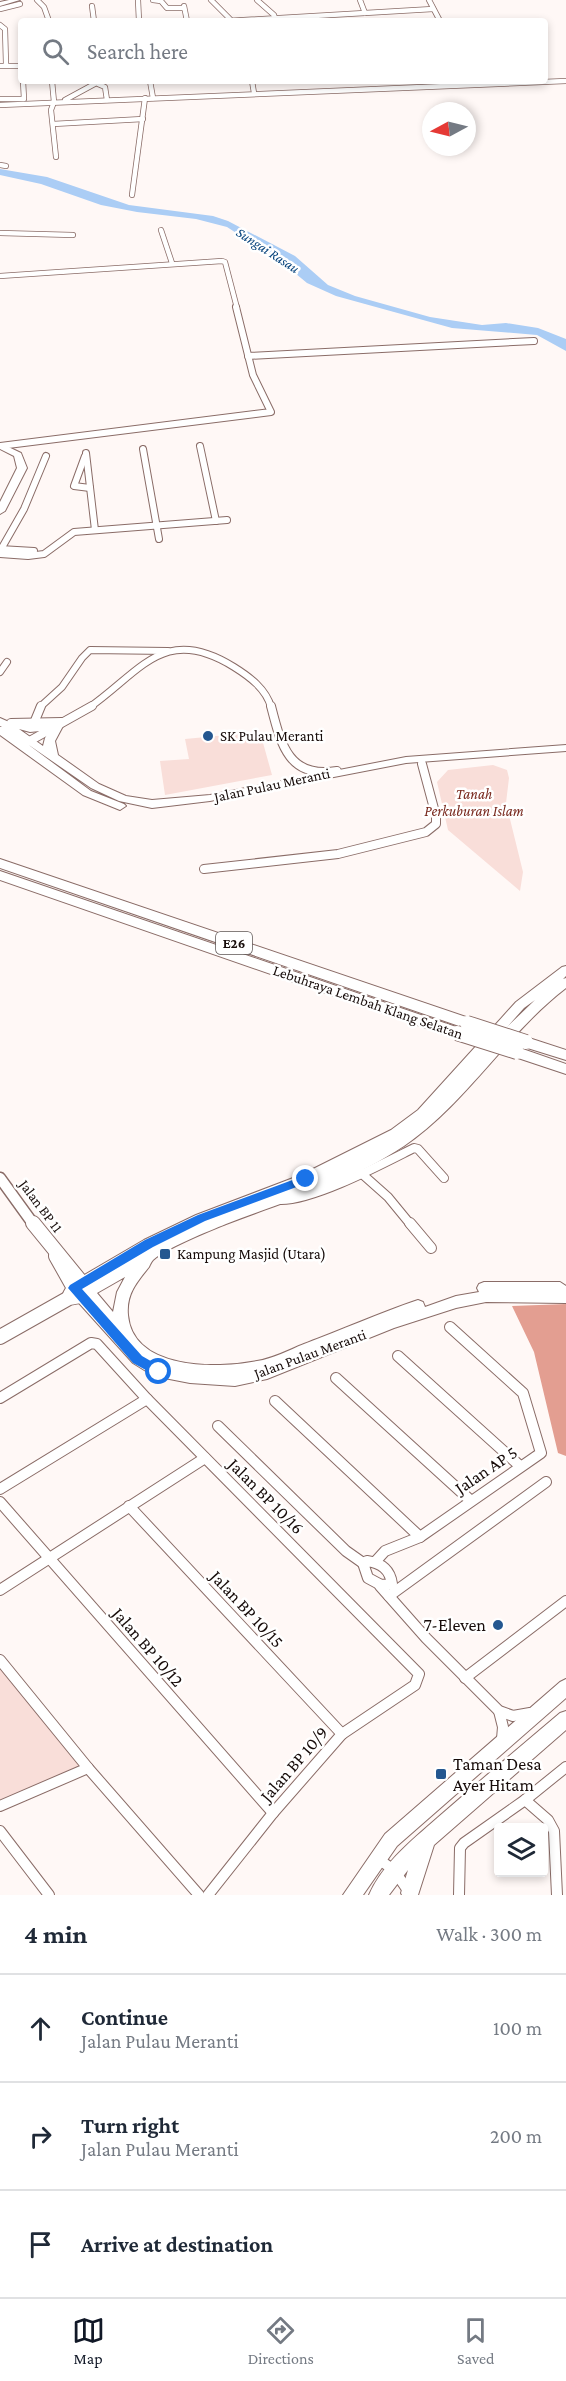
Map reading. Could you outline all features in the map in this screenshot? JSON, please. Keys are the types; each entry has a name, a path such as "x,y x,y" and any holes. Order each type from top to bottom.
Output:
{"highway":[{"name":"Lebuhraya Lembah Klang Selatan","path":"0,863 462,1028"},
{"name":"Lebuhraya Lembah Klang Selatan","path":"0,875 521,1047 566,1056"},
{"name":"Lebuhraya Lembah Klang Selatan","path":"521,1047 566,1069"}],"main road":[{"path":"0,2 5,0"},
{"path":"0,2 19,2"},
{"path":"0,448 9,455 13,469 0,496"},
{"path":"0,448 14,451 18,455 22,468 0,511"},
{"path":"3,724 30,729 61,724"},
{"name":"Jalan Pulau Meranti","path":"3,724 87,793 117,806 152,811 212,804 364,773 422,764 566,754"},
{"path":"53,757 48,748 48,742 61,724"},
{"name":"Jalan Pulau Meranti","path":"26,743 53,757 112,795 152,804 210,798 337,771 406,760 566,748"},
{"path":"79,1291 149,1244 201,1218 306,1179 396,1133 423,1113 520,1005 566,970"},
{"path":"79,1291 207,1227 312,1187 370,1159 407,1137 428,1120 470,1078 530,1010 566,982"},
{"path":"125,1332 119,1311 126,1286 139,1268 157,1251"},
{"name":"Jalan Pulau Meranti","path":"79,1291 125,1332 143,1352 162,1363 191,1369 234,1371 261,1367 387,1316 453,1294 486,1287 566,1288"},
{"name":"Jalan Pulau Meranti","path":"79,1291 138,1359 159,1372 235,1380 262,1375 389,1324 456,1302 486,1296 566,1296"},
{"path":"352,1895 391,1840 566,1687"},
{"path":"378,1895 394,1870 426,1840 486,1785 566,1719"},
{"path":"410,1894 426,1840"}],"street":[{"path":"37,0 44,7 48,18"},
{"path":"138,0 139,18"},
{"path":"153,0 159,0 167,8 184,7 186,18"},
{"path":"211,0 227,18"},
{"path":"257,0 274,18"},
{"path":"360,0 365,13"},
{"path":"429,0 438,18"},
{"path":"0,9 19,2"},
{"path":"92,6 94,18"},
{"path":"290,18 433,9"},
{"path":"389,12 394,18"},
{"path":"0,25 5,29 3,66"},
{"path":"548,81 566,81"},
{"path":"0,99 24,99 23,84"},
{"path":"52,84 54,102 51,110 56,157"},
{"path":"62,101 100,84 107,100"},
{"path":"151,84 153,98"},
{"path":"252,84 254,93"},
{"path":"0,105 254,93 396,90 471,84"},
{"path":"132,195 146,98"},
{"path":"53,124 143,119"},
{"path":"161,230 172,263"},
{"path":"0,233 73,235"},
{"path":"0,276 219,260 225,262 256,383 271,412 0,448"},
{"path":"248,356 534,341"},
{"path":"200,446 216,520"},
{"path":"143,449 159,538"},
{"path":"90,488 74,486 86,453 95,530"},
{"path":"46,456 24,509 0,551 28,556 48,551 74,532 227,520"},
{"path":"34,723 38,711 51,695 61,688 81,658 90,650 154,649 202,652 215,656 239,671 266,694 285,748 298,764 311,772 337,771"},
{"path":"26,743 93,705 139,664 170,651"},
{"path":"0,672 7,662"},
{"path":"3,724 61,724"},
{"path":"204,870 338,854 426,832 436,824 436,816 422,764"},
{"path":"276,1200 294,1200 361,1173 414,1148 418,1149 444,1178"},
{"path":"361,1173 388,1197 431,1248"},
{"name":"Jalan BP 11","path":"0,1178 56,1254 61,1268 79,1291"},
{"path":"0,1337 79,1291"},
{"name":"Jalan AP 5","path":"375,1562 385,1551 420,1536 541,1453 523,1393 450,1327"},
{"name":"Jalan BP 10/16","path":"0,1398 91,1343 97,1344 147,1399 419,1674"},
{"path":"398,1356 520,1466"},
{"path":"336,1378 470,1500"},
{"path":"0,1489 147,1399"},
{"path":"274,1401 420,1536"},
{"path":"218,1426 346,1551 363,1563"},
{"path":"0,1590 205,1458"},
{"path":"389,1596 546,1482"},
{"name":"Jalan BP 10/12","path":"0,1502 273,1813"},
{"name":"Jalan BP 10/15","path":"129,1506 342,1734"},
{"path":"363,1563 375,1562 385,1568 392,1577 392,1584 380,1586"},
{"path":"363,1563 362,1568 369,1579 380,1586 465,1678 499,1711 513,1716 540,1710"},
{"path":"465,1678 566,1601"},
{"path":"0,1660 88,1768 199,1895"},
{"name":"Jalan BP 10/9","path":"208,1895 273,1813 342,1734 415,1685 419,1674"},
{"path":"499,1711 504,1727 499,1746"},
{"path":"459,1895 460,1848 464,1843 525,1800 566,1767"},
{"path":"0,1806 88,1768"},
{"path":"525,1800 548,1820 554,1831 556,1895"},
{"path":"0,1831 49,1895"},
{"path":"377,1858 394,1870 410,1894"}],"green space":[{"path":"260,732 272,775 165,795 160,761 189,759 185,739"},
{"name":"Tanah Perkuburan Islam","path":"493,765 507,770 509,778 506,803 523,872 520,891 448,830 437,782 448,770"},
{"path":"0,1660 88,1768 0,1805"}],"shaded area":[{"path":"566,1304 566,1456 558,1453 534,1352 512,1306"}],"water":[{"name":"Sungai Rasau","path":"0,169 47,177 129,205 213,216 228,221 295,256 328,285 355,296 430,317 482,325 506,323 538,328 566,339 566,351 537,335 452,328 336,296 307,283 284,264 227,227 196,219 101,205 41,184 0,175"}],"place":[{"name":"SK Pulau Meranti","path":"208,736"},
{"name":"Kampung Masjid (Utara)","path":"165,1254"},
{"name":"7-Eleven","path":"498,1625"},
{"name":"Taman Desa Ayer Hitam","path":"441,1774"}],"route":[{"path":"159,1372 138,1359 74,1288 149,1244 201,1218 306,1179"}]}
